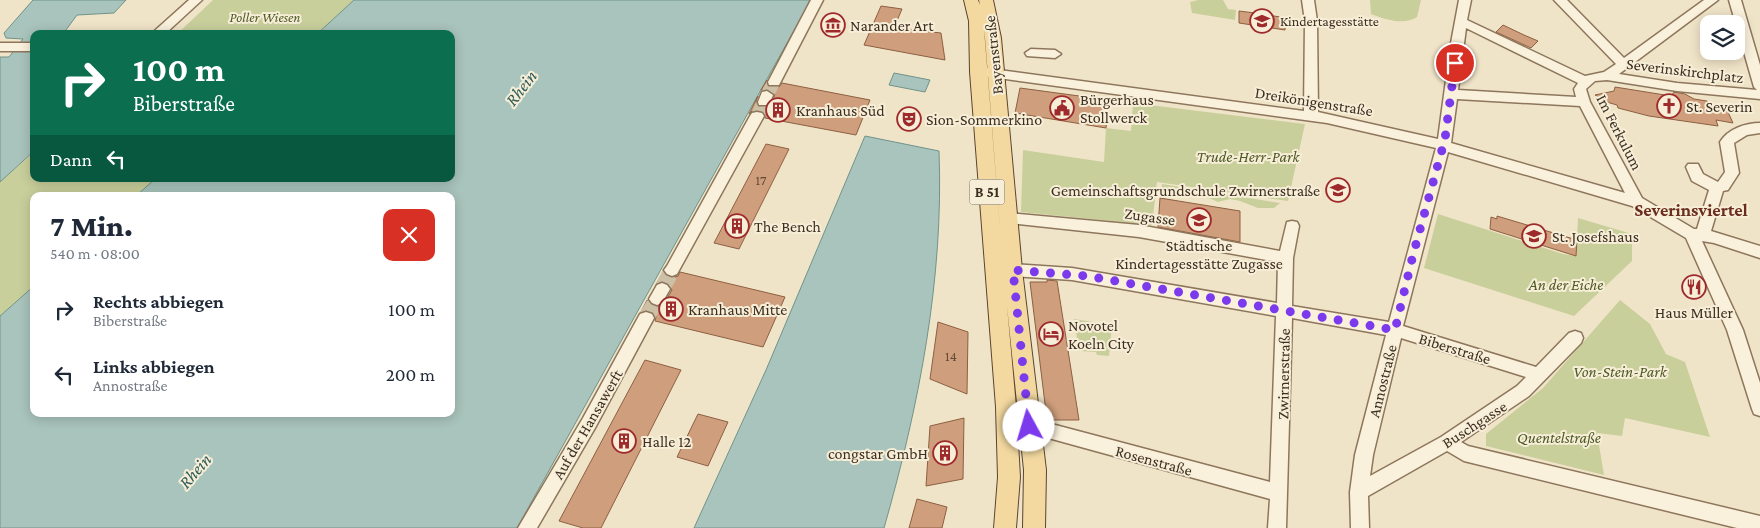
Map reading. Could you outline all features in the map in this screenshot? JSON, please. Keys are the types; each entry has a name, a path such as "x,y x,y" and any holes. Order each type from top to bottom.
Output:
{"main road":[{"name":"Bayenstraße","path":"972,0 986,72 1008,218 1035,470 1034,528"},
{"name":"Bayenstraße","path":"986,0 992,38 986,72 1009,477 1006,528"},
{"path":"1007,444 1017,452 1033,455"}],"street":[{"path":"162,30 196,0"},
{"path":"774,82 817,0"},
{"path":"1308,0 1311,21 1311,116"},
{"name":"Annostraße","path":"1360,528 1359,492 1364,455 1445,139 1465,0"},
{"path":"1560,0 1624,64"},
{"name":"Im Ferkulum","path":"1637,202 1584,102 1580,89 1585,80 1593,77 1607,76 1712,0"},
{"path":"1735,0 1760,87"},
{"path":"1462,22 1585,80"},
{"path":"0,47 30,47"},
{"path":"1031,53 1054,54"},
{"name":"Dreikönigenstraße","path":"986,72 1311,116 1373,128 1442,145 1637,202"},
{"name":"Severinskirchplatz","path":"1607,76 1677,87 1760,95"},
{"path":"1452,94 1584,102"},
{"path":"672,270 757,116"},
{"path":"1694,167 1697,177 1717,188 1724,186 1732,173 1727,142 1734,135 1747,129 1760,128"},
{"path":"1717,188 1697,234 1708,269 1735,330 1760,409"},
{"path":"1637,202 1697,234 1760,252"},
{"name":"Zugasse","path":"1008,218 1139,231 1286,258"},
{"name":"Zwirnerstraße","path":"1277,528 1286,258 1292,226"},
{"name":"Biberstraße","path":"1013,270 1072,274 1395,330 1524,369 1539,376"},
{"name":"Auf der Hansawerft","path":"527,528 589,423 646,318"},
{"name":"Buschgasse","path":"1359,492 1447,442 1523,392 1575,338"},
{"name":"Rosenstraße","path":"1029,426 1279,493"},
{"path":"1447,442 1464,453 1760,525"}],"green space":[{"name":"Poller Wiesen","path":"213,0 354,0 321,30 181,30"},
{"path":"1198,0 1223,0 1228,9 1236,10 1235,20 1192,13 1190,2"},
{"path":"1370,0 1421,0 1417,17 1412,20 1400,21 1388,20 1371,14"},
{"name":"Trude-Herr-Park","path":"1133,103 1305,124 1288,201 1157,182 1152,225 1021,212 1023,150 1104,162 1106,128 1131,131"},
{"path":"30,156 30,182 152,182 140,192 30,192 30,290 0,316 0,182"},
{"path":"1162,184 1280,203 1274,208 1258,208 1230,199 1218,202 1193,191 1165,197 1161,196"},
{"name":"An der Eiche","path":"1438,214 1563,254 1576,256 1578,218 1632,234 1632,261 1574,316 1424,268"},
{"name":"Von-Stein-Park","path":"1620,300 1650,324 1666,354 1685,362 1710,437 1625,418 1622,436 1597,433 1604,475 1486,446 1486,434 1543,388"},
{"path":"1074,319 1112,325 1109,356 1097,355 1096,352 1079,351"}],"water":[{"path":"33,0 126,0 114,13 77,15 66,30 30,30 30,155 0,182 0,57 9,57 23,39 6,38 4,33"},
{"name":"Rhein","path":"354,0 811,0 517,528 0,528 0,316 30,290 30,417 455,417 455,192 140,192 152,182 455,182 455,30 321,30"},
{"path":"894,73 930,80 925,92 889,85"},
{"path":"865,136 939,151 940,199 933,294 918,389 897,482 884,528 694,528 766,370"}],"building":[{"path":"881,6 902,9 894,28 941,33 945,60 864,45"},
{"name":"Kindertagesstätte","path":"1239,11 1255,13 1258,16 1262,14 1286,18 1285,30 1239,23"},
{"path":"1503,25 1538,41 1531,48 1496,32"},
{"name":"Kranhaus Süd","path":"767,80 769,87 779,87 782,83 870,100 856,135 765,118 764,112 757,110 749,114 758,96 756,101 758,107 771,106 775,94 768,89 761,90"},
{"name":"St. Severin","path":"1615,87 1671,96 1674,92 1685,94 1694,99 1707,101 1711,109 1722,109 1728,112 1733,123 1716,120 1718,126 1649,116 1618,108 1617,105 1595,95 1614,91"},
{"name":"Bürgerhaus Stollwerck","path":"1020,88 1109,100 1106,128 1015,113"},
{"path":"766,144 789,149 739,249 714,243"},
{"name":"Städtische Kindertagesstätte Zugasse","path":"1160,198 1240,211 1240,242 1158,227"},
{"name":"St. Josefshaus","path":"1497,216 1577,240 1576,256 1490,229 1491,217 1497,219"},
{"name":"Kranhaus Mitte","path":"663,272 671,278 678,276 680,272 785,297 763,347 655,321 656,317 653,312 647,310 641,312 647,300 656,307 663,305 672,290 668,283 663,281 657,283"},
{"name":"Novotel Koeln City","path":"1047,280 1057,281 1079,420 1047,420 1030,282 1047,282"},
{"path":"938,322 968,332 967,394 930,379"},
{"name":"Halle 12","path":"645,360 681,370 601,528 583,528 559,521"},
{"path":"698,414 728,422 708,466 677,457"},
{"name":"congstar GmbH","path":"964,418 963,479 926,486 930,426"},
{"path":"917,499 947,507 942,528 909,528"}],"tunnel":[{"path":"767,95 774,82"},
{"path":"757,116 764,102"},
{"path":"662,289 672,270"},
{"path":"646,318 657,299"}],"place":[{"name":"Kindertagesstätte","path":"1262,21"},
{"name":"Narander Art","path":"833,25"},
{"name":"St. Severin","path":"1669,106"},
{"name":"Bürgerhaus Stollwerck","path":"1062,108"},
{"name":"Kranhaus Süd","path":"778,110"},
{"name":"Sion-Sommerkino","path":"909,119"},
{"name":"Gemeinschaftsgrundschule Zwirnerstraße","path":"1338,190"},
{"name":"Städtische Kindertagesstätte Zugasse","path":"1199,220"},
{"name":"The Bench","path":"737,226"},
{"name":"St. Josefshaus","path":"1534,236"},
{"name":"Haus Müller","path":"1694,287"},
{"name":"Kranhaus Mitte","path":"671,309"},
{"name":"Novotel Koeln City","path":"1051,334"},
{"name":"Halle 12","path":"624,441"},
{"name":"congstar GmbH","path":"945,453"}],"district":[{"name":"Severinsviertel","path":"1691,210"}],"route":[{"path":"1029,426 1013,270 1087,276 1395,330 1413,255 1445,139 1455,63"}],"park label":[{"name":"Quentelstraße","path":"1559,437"}]}
